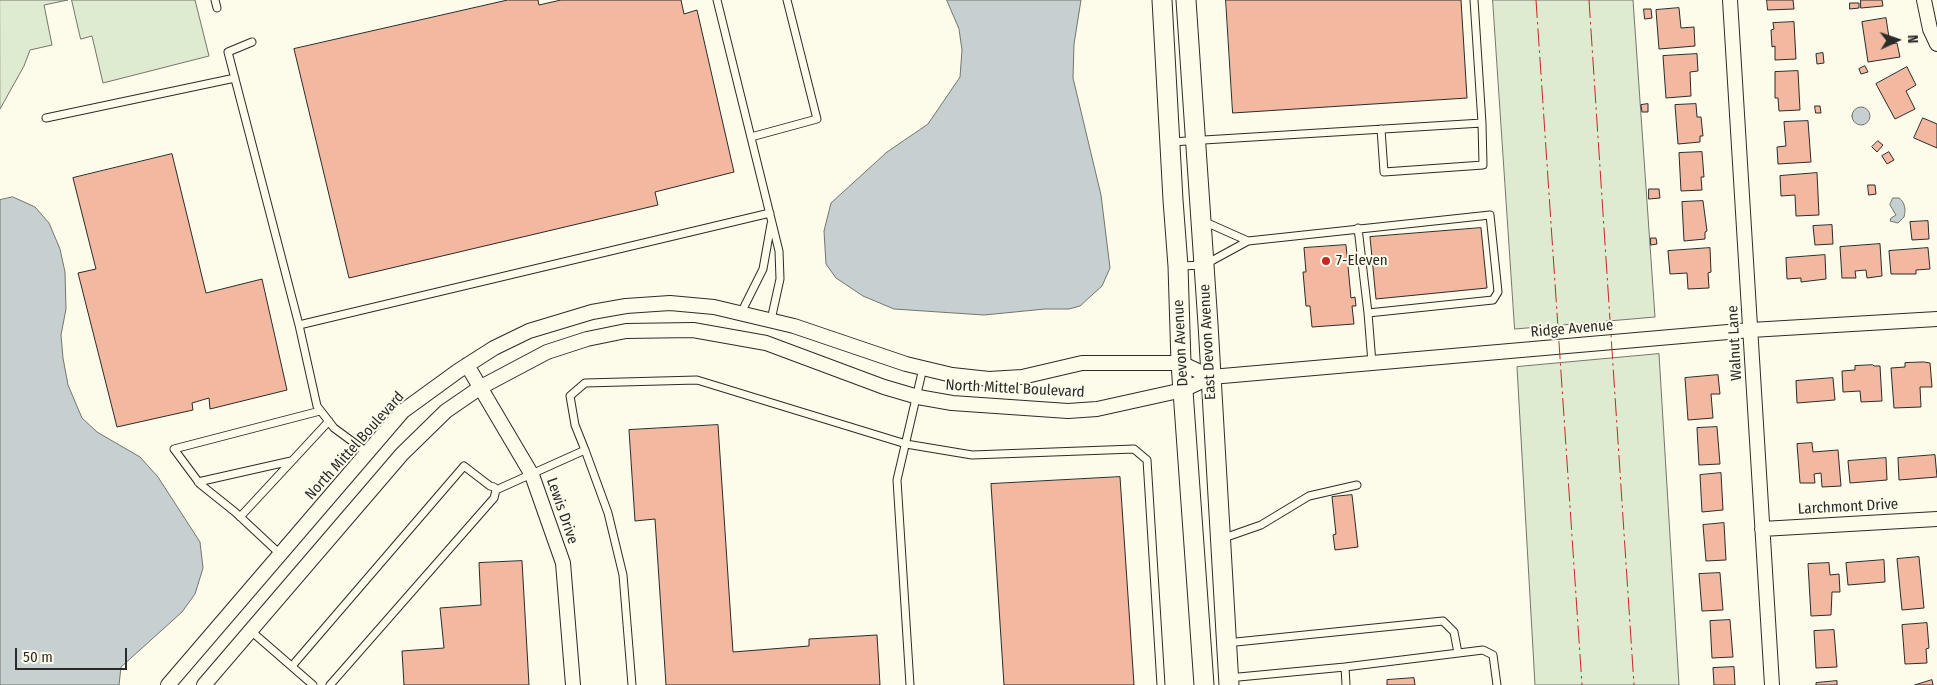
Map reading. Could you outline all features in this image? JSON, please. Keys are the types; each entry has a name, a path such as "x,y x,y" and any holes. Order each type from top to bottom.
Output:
{"main road":[{"name":"Devon Avenue","path":"1162,0 1178,266 1183,390 1204,685"},
{"name":"East Devon Avenue","path":"1186,0 1204,265 1228,682"}],"street":[{"name":"Walnut Lane","path":"1730,0 1772,685"},
{"path":"1924,0 1930,29 1937,44"},
{"name":"North Mittel Boulevard","path":"168,685 404,411 426,393 467,365 494,348 529,331 601,310 670,303 714,307 771,320 923,368 952,375 989,379 1022,377 1082,363 1182,363 1210,377"},
{"name":"Ridge Avenue","path":"1210,377 1751,330 1937,319"},
{"name":"North Mittel Boulevard","path":"204,685 402,454 446,411 481,387 547,352 587,339 626,331 693,330 766,343 884,387 918,397 952,403 1068,411 1097,409 1183,390 1210,377"},
{"name":"Lewis Drive","path":"467,365 532,475 563,563 573,685"},
{"name":"Larchmont Drive","path":"1762,529 1937,519"}],"lane":[{"path":"717,0 780,251 780,279 771,320"},
{"path":"751,137 817,119 787,0"},
{"path":"1381,129 1384,172 1483,165 1474,0"},
{"path":"252,42 228,52 299,325 316,406 334,428 368,453"},
{"path":"46,118 235,78"},
{"path":"1171,142 1482,123"},
{"path":"299,325 770,213"},
{"path":"1178,266 1204,265 1248,241 1490,215 1498,292 1493,300 1368,313"},
{"path":"1200,220 1248,241"},
{"path":"741,313 762,269 772,221"},
{"path":"1358,228 1372,363"},
{"path":"910,685 897,480 918,397 923,368"},
{"path":"632,685 623,575 608,513 575,425 570,396 585,383 697,380 906,444 972,455 1134,449 1147,460 1161,685"},
{"path":"280,554 198,482 174,448 320,411"},
{"path":"240,517 329,421"},
{"path":"496,490 585,450"},
{"path":"198,482 292,461"},
{"path":"292,666 464,466 496,490"},
{"path":"1219,540 1260,525 1309,496 1357,485"},
{"path":"330,685 494,498 496,490"},
{"path":"1226,643 1443,621 1454,632 1458,653"},
{"path":"251,631 313,685"},
{"path":"1228,682 1483,650 1493,655 1497,685"},
{"path":"1345,667 1346,685"}],"green space":[{"path":"0,0 68,0 44,5 52,45 30,50 24,66 0,109"},
{"path":"72,0 195,0 209,56 103,83 92,36 81,39"},
{"path":"1493,0 1633,0 1655,317 1515,329"},
{"path":"1659,354 1679,685 1535,685 1517,367"}],"shaded area":[{"path":"947,0 1081,0 1074,44 1073,78 1101,195 1110,268 1102,286 1080,306 1069,309 1045,309 984,315 894,309 863,296 836,278 826,264 824,231 831,203 887,152 928,124 960,77 962,50 959,29"},
{"path":"1857,107 1865,107 1870,112 1868,123 1857,125 1852,120 1852,112"},
{"path":"13,197 35,207 49,223 60,249 65,272 66,309 61,335 63,358 68,385 82,418 97,432 140,457 158,477 200,542 203,568 195,594 182,612 121,667 119,685 0,685 0,200"},
{"path":"1893,198 1899,198 1904,206 1904,217 1898,223 1890,221 1896,215 1890,205"}],"building":[{"path":"508,0 538,0 539,5 561,0 681,0 684,14 697,10 734,172 655,192 658,205 349,278 294,49"},
{"path":"1226,0 1461,0 1467,98 1233,113"},
{"path":"1767,0 1793,0 1794,9 1768,10"},
{"path":"1861,0 1882,0 1883,6 1861,8"},
{"path":"1850,3 1859,3 1859,8 1850,9"},
{"path":"1679,8 1681,28 1694,27 1695,46 1659,49 1656,10"},
{"path":"1644,9 1651,9 1652,18 1645,19"},
{"path":"1886,18 1890,44 1897,43 1900,57 1868,62 1862,22"},
{"path":"1794,22 1796,59 1775,60 1775,46 1772,47 1771,30 1774,29 1773,23"},
{"path":"1823,53 1824,63 1817,64 1816,54"},
{"path":"1697,54 1698,71 1690,72 1691,96 1666,98 1663,56"},
{"path":"1865,66 1868,72 1861,74 1859,69"},
{"path":"1907,67 1916,85 1906,91 1915,109 1895,119 1876,84"},
{"path":"1798,71 1800,110 1779,111 1778,98 1775,98 1775,72"},
{"path":"1648,104 1648,112 1642,112 1641,105"},
{"path":"1696,104 1697,117 1701,117 1703,136 1700,136 1700,142 1678,144 1675,105"},
{"path":"1815,106 1820,106 1821,113 1816,113"},
{"path":"1923,118 1937,124 1937,148 1914,138"},
{"path":"1808,121 1811,162 1778,164 1777,147 1786,146 1784,122"},
{"path":"1878,141 1883,145 1877,152 1872,147"},
{"path":"1702,152 1704,177 1701,177 1702,190 1681,191 1679,153"},
{"path":"1889,152 1894,160 1887,164 1882,156"},
{"path":"172,154 206,293 262,279 287,390 210,409 209,398 192,403 193,410 117,427 78,273 96,269 73,178"},
{"path":"1817,173 1819,215 1796,216 1795,195 1781,196 1780,176"},
{"path":"1868,185 1875,185 1876,194 1869,195"},
{"path":"1649,189 1659,189 1660,198 1649,199"},
{"path":"1703,201 1707,231 1705,232 1705,239 1684,241 1682,202"},
{"path":"1928,221 1929,239 1912,240 1910,222"},
{"path":"1832,225 1833,244 1815,245 1813,226"},
{"path":"1481,228 1487,288 1376,299 1370,237"},
{"path":"1651,238 1656,238 1657,244 1651,245"},
{"path":"1880,244 1882,276 1867,278 1866,270 1855,271 1856,278 1842,278 1840,247"},
{"path":"1346,245 1351,298 1355,297 1356,306 1352,306 1354,324 1312,327 1310,306 1306,306 1303,272 1306,272 1304,248"},
{"path":"1710,248 1711,272 1708,273 1709,288 1688,289 1687,273 1670,274 1668,251"},
{"path":"1928,248 1930,269 1916,270 1916,274 1891,274 1889,251"},
{"path":"1825,255 1826,279 1801,282 1801,278 1787,279 1786,258"},
{"path":"1905,363 1930,363 1932,387 1920,387 1921,407 1894,408 1891,368 1905,367"},
{"path":"1855,366 1880,366 1882,401 1861,402 1860,391 1843,392 1842,371 1855,370"},
{"path":"1718,375 1720,394 1711,394 1713,418 1688,420 1685,378"},
{"path":"1833,378 1835,400 1797,403 1796,381"},
{"path":"718,425 733,652 809,646 809,639 877,635 880,685 666,685 655,519 635,521 629,430"},
{"path":"1717,427 1720,464 1699,465 1697,428"},
{"path":"1812,443 1813,452 1838,450 1841,486 1822,487 1821,473 1814,474 1815,483 1800,483 1797,444"},
{"path":"1935,455 1937,477 1899,480 1898,458"},
{"path":"1886,458 1887,480 1850,483 1848,461"},
{"path":"1721,473 1723,510 1702,512 1700,475"},
{"path":"1120,477 1134,685 1004,685 991,484"},
{"path":"1352,495 1358,547 1335,550 1333,535 1336,534 1332,497"},
{"path":"1724,523 1726,560 1706,561 1703,525"},
{"path":"1919,557 1924,608 1902,610 1897,559"},
{"path":"1884,560 1885,582 1848,585 1846,563"},
{"path":"522,561 529,685 404,685 402,651 444,648 440,608 481,605 479,563"},
{"path":"1829,563 1830,575 1839,574 1840,592 1832,592 1831,615 1811,616 1808,564"},
{"path":"1720,573 1723,610 1702,611 1699,574"},
{"path":"1730,620 1733,657 1712,658 1710,621"},
{"path":"1927,623 1929,648 1926,649 1927,663 1905,664 1902,625"},
{"path":"1834,630 1837,667 1816,668 1814,631"},
{"path":"1734,667 1735,685 1714,685 1713,668"},
{"path":"1414,678 1415,685 1387,685 1387,680"},
{"path":"1932,680 1933,685 1915,685"},
{"path":"1837,681 1837,685 1816,685 1816,683"}],"power":[{"path":"1536,0 1582,685"},
{"path":"1589,0 1634,685"}],"place":[{"name":"7-Eleven","path":"1326,261"}]}
